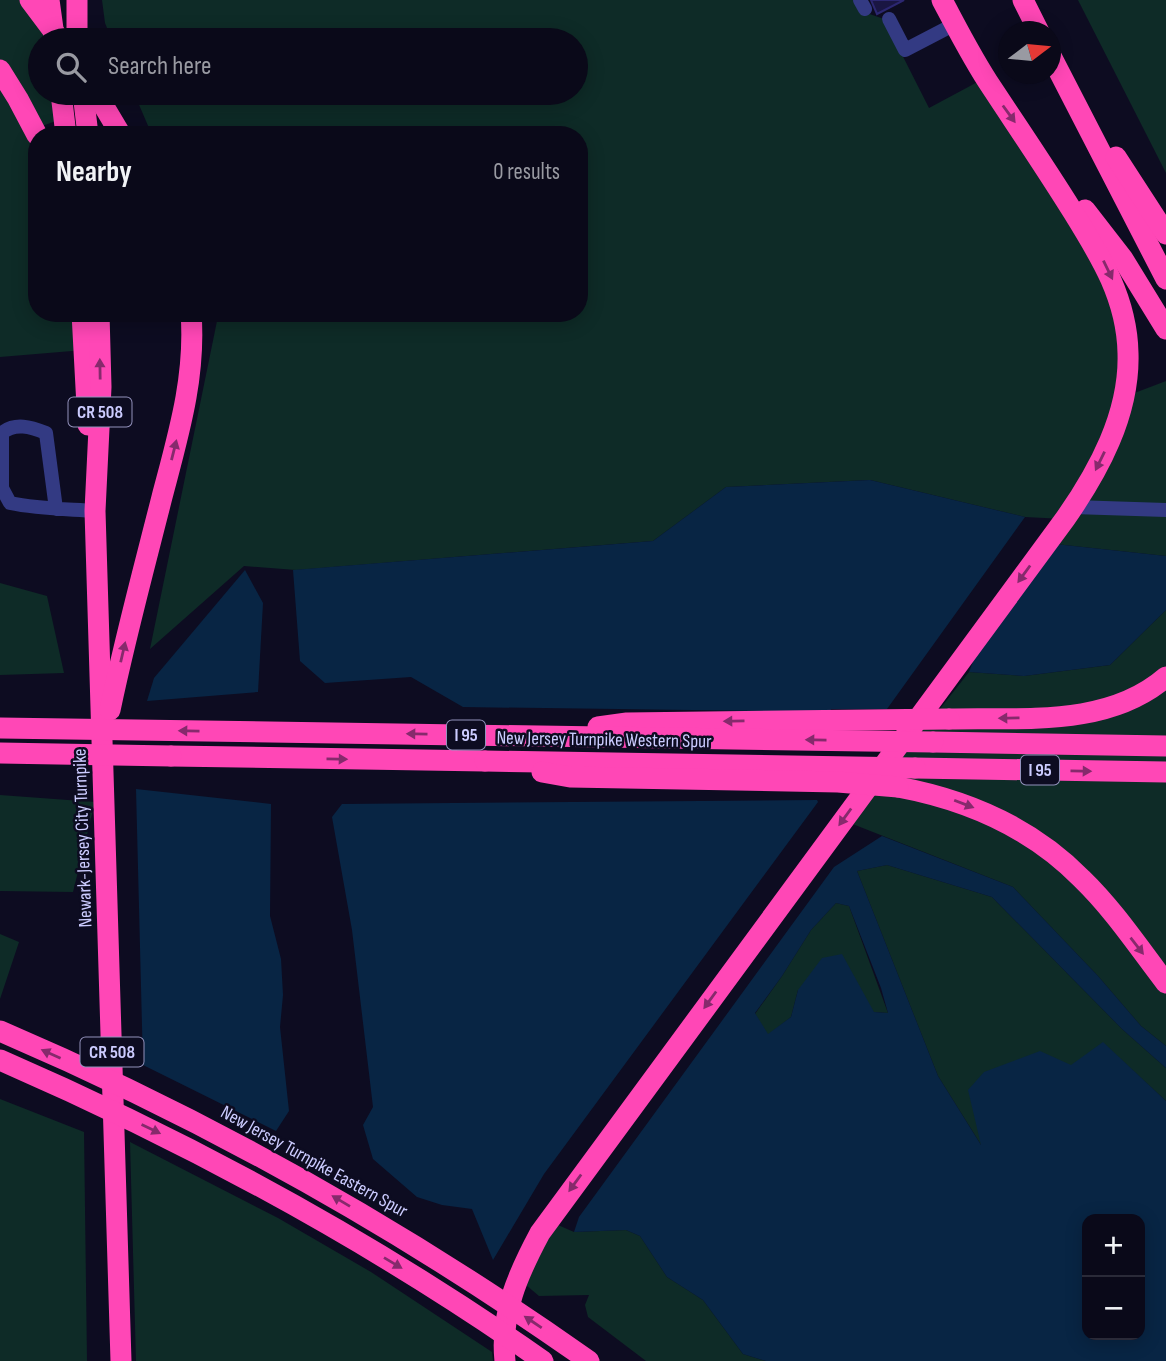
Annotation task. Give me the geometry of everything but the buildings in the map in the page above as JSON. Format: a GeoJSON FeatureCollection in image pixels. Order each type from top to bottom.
{"type":"FeatureCollection","features":[{"type":"Feature","properties":{"kind":"highway"},"geometry":{"type":"LineString","coordinates":[[30,0],[51,28]]}},
{"type":"Feature","properties":{"kind":"highway"},"geometry":{"type":"LineString","coordinates":[[49,0],[52,28]]}},
{"type":"Feature","properties":{"kind":"highway"},"geometry":{"type":"LineString","coordinates":[[77,0],[77,28]]}},
{"type":"Feature","properties":{"kind":"highway"},"geometry":{"type":"LineString","coordinates":[[505,1361],[504,1339],[508,1308],[524,1264],[540,1233],[1073,506],[1105,451],[1120,410],[1128,370],[1128,342],[1121,303],[1106,266],[1035,149],[973,59],[942,0]]}},
{"type":"Feature","properties":{"kind":"highway"},"geometry":{"type":"LineString","coordinates":[[1023,0],[1034,21]]}},
{"type":"Feature","properties":{"kind":"highway"},"geometry":{"type":"LineString","coordinates":[[0,70],[32,126]]}},
{"type":"Feature","properties":{"kind":"highway"},"geometry":{"type":"LineString","coordinates":[[1061,74],[1166,279]]}},
{"type":"Feature","properties":{"kind":"highway"},"geometry":{"type":"LineString","coordinates":[[1071,94],[1136,184],[1166,234]]}},
{"type":"Feature","properties":{"kind":"highway"},"geometry":{"type":"LineString","coordinates":[[62,105],[65,126]]}},
{"type":"Feature","properties":{"kind":"highway"},"geometry":{"type":"LineString","coordinates":[[84,105],[87,126]]}},
{"type":"Feature","properties":{"kind":"highway"},"geometry":{"type":"LineString","coordinates":[[103,105],[116,126]]}},
{"type":"Feature","properties":{"kind":"highway"},"geometry":{"type":"LineString","coordinates":[[1035,149],[1107,236],[1166,329]]}},
{"type":"Feature","properties":{"kind":"highway","name":"CR 508"},"geometry":{"type":"LineString","coordinates":[[80,322],[96,511]]}},
{"type":"Feature","properties":{"kind":"highway","name":"Newark-Jersey City Turnpike"},"geometry":{"type":"LineString","coordinates":[[99,322],[101,387],[96,511],[121,1361]]}},
{"type":"Feature","properties":{"kind":"highway"},"geometry":{"type":"LineString","coordinates":[[103,743],[129,625],[187,396],[192,360],[191,322]]}},
{"type":"Feature","properties":{"kind":"highway"},"geometry":{"type":"LineString","coordinates":[[531,736],[627,723],[949,719],[1090,713],[1122,704],[1143,694],[1166,677]]}},
{"type":"Feature","properties":{"kind":"highway","name":"New Jersey Turnpike Western Spur"},"geometry":{"type":"LineString","coordinates":[[0,728],[1166,746]]}},
{"type":"Feature","properties":{"kind":"highway","name":"New Jersey Turnpike Western Spur"},"geometry":{"type":"LineString","coordinates":[[0,753],[1166,772]]}},
{"type":"Feature","properties":{"kind":"highway"},"geometry":{"type":"LineString","coordinates":[[485,761],[570,777],[838,782],[898,787],[966,804],[1010,825],[1048,849],[1083,880],[1166,983]]}},
{"type":"Feature","properties":{"kind":"highway","name":"New Jersey Turnpike Eastern Spur"},"geometry":{"type":"LineString","coordinates":[[0,1031],[191,1120],[328,1194],[472,1282],[589,1361]]}},
{"type":"Feature","properties":{"kind":"highway"},"geometry":{"type":"LineString","coordinates":[[0,1060],[126,1117],[289,1202],[417,1277],[543,1361]]}},
{"type":"Feature","properties":{"kind":"lane"},"geometry":{"type":"LineString","coordinates":[[889,19],[905,50],[955,24]]}},
{"type":"Feature","properties":{"kind":"lane"},"geometry":{"type":"LineString","coordinates":[[56,509],[46,433],[30,427],[10,426],[2,433],[2,488],[10,503],[56,509],[96,511]]}},
{"type":"Feature","properties":{"kind":"lane"},"geometry":{"type":"LineString","coordinates":[[1073,506],[1166,510]]}},
{"type":"Feature","properties":{"kind":"green space"},"geometry":{"type":"Polygon","coordinates":[[[0,0],[49,0],[52,28],[28,28],[28,105],[62,105],[64,118],[42,126],[28,126],[28,322],[79,322],[84,350],[0,357],[0,0]]]}},
{"type":"Feature","properties":{"kind":"green space"},"geometry":{"type":"Polygon","coordinates":[[[102,0],[853,0],[858,10],[884,19],[929,108],[985,78],[1112,279],[1124,397],[1166,381],[1166,556],[1055,544],[1064,519],[1025,517],[870,480],[726,487],[653,541],[296,570],[244,566],[150,649],[217,322],[588,322],[588,126],[148,126],[139,105],[588,105],[588,28],[107,28],[102,0]]]}},
{"type":"Feature","properties":{"kind":"green space"},"geometry":{"type":"Polygon","coordinates":[[[1078,0],[1166,0],[1166,173],[1078,0]]]}},
{"type":"Feature","properties":{"kind":"green space"},"geometry":{"type":"Polygon","coordinates":[[[0,583],[47,596],[64,673],[0,675],[0,583]]]}},
{"type":"Feature","properties":{"kind":"green space"},"geometry":{"type":"Polygon","coordinates":[[[1166,610],[1166,1046],[1141,1026],[1098,976],[1013,887],[850,823],[969,672],[1024,676],[1110,665],[1166,610]]]}},
{"type":"Feature","properties":{"kind":"green space"},"geometry":{"type":"Polygon","coordinates":[[[0,795],[95,802],[73,892],[0,891],[0,795]]]}},
{"type":"Feature","properties":{"kind":"green space"},"geometry":{"type":"Polygon","coordinates":[[[887,865],[992,897],[1122,1029],[1166,1068],[1166,1101],[1103,1043],[983,1148],[938,1076],[857,871],[887,865]]]}},
{"type":"Feature","properties":{"kind":"green space"},"geometry":{"type":"Polygon","coordinates":[[[836,903],[849,906],[888,1013],[874,1012],[798,990],[791,1017],[768,1035],[755,1014],[811,930],[836,903]]]}},
{"type":"Feature","properties":{"kind":"green space"},"geometry":{"type":"Polygon","coordinates":[[[0,934],[19,942],[0,999],[0,934]]]}},
{"type":"Feature","properties":{"kind":"green space"},"geometry":{"type":"Polygon","coordinates":[[[0,1099],[84,1132],[87,1361],[0,1361],[0,1099]]]}},
{"type":"Feature","properties":{"kind":"green space"},"geometry":{"type":"Polygon","coordinates":[[[130,1142],[278,1218],[371,1272],[492,1352],[493,1361],[136,1361],[130,1142]]]}},
{"type":"Feature","properties":{"kind":"green space"},"geometry":{"type":"Polygon","coordinates":[[[558,1225],[574,1232],[626,1230],[640,1236],[667,1277],[703,1300],[743,1354],[766,1361],[646,1361],[588,1317],[585,1305],[589,1295],[539,1296],[526,1285],[542,1248],[558,1225]]]}},
{"type":"Feature","properties":{"kind":"water"},"geometry":{"type":"Polygon","coordinates":[[[870,480],[1025,517],[887,709],[831,709],[830,712],[463,707],[411,677],[325,683],[300,661],[293,570],[653,541],[726,487],[870,480]]]}},
{"type":"Feature","properties":{"kind":"water"},"geometry":{"type":"Polygon","coordinates":[[[1055,544],[1166,556],[1166,610],[1110,665],[1024,676],[969,672],[974,659],[1055,544]]]}},
{"type":"Feature","properties":{"kind":"water"},"geometry":{"type":"Polygon","coordinates":[[[245,570],[263,603],[258,692],[147,701],[154,678],[245,570]]]}},
{"type":"Feature","properties":{"kind":"water"},"geometry":{"type":"Polygon","coordinates":[[[136,789],[271,804],[270,916],[281,959],[283,995],[280,1027],[289,1111],[276,1131],[143,1065],[136,789]]]}},
{"type":"Feature","properties":{"kind":"water"},"geometry":{"type":"Polygon","coordinates":[[[817,800],[544,1174],[493,1260],[472,1209],[442,1205],[417,1197],[373,1159],[363,1125],[373,1107],[352,930],[332,817],[342,804],[817,800]]]}},
{"type":"Feature","properties":{"kind":"water"},"geometry":{"type":"Polygon","coordinates":[[[882,836],[1013,887],[1098,976],[1141,1026],[1166,1046],[1166,1068],[1122,1029],[992,897],[887,865],[857,871],[938,1076],[981,1145],[968,1090],[984,1072],[1040,1051],[1071,1065],[1103,1042],[1166,1101],[1166,1361],[766,1361],[743,1354],[703,1300],[667,1277],[640,1236],[626,1230],[574,1232],[579,1217],[834,867],[882,836]],[[836,903],[811,930],[755,1013],[768,1034],[791,1017],[798,990],[822,958],[842,954],[874,1012],[888,1013],[849,906],[836,903]]]}}]}
